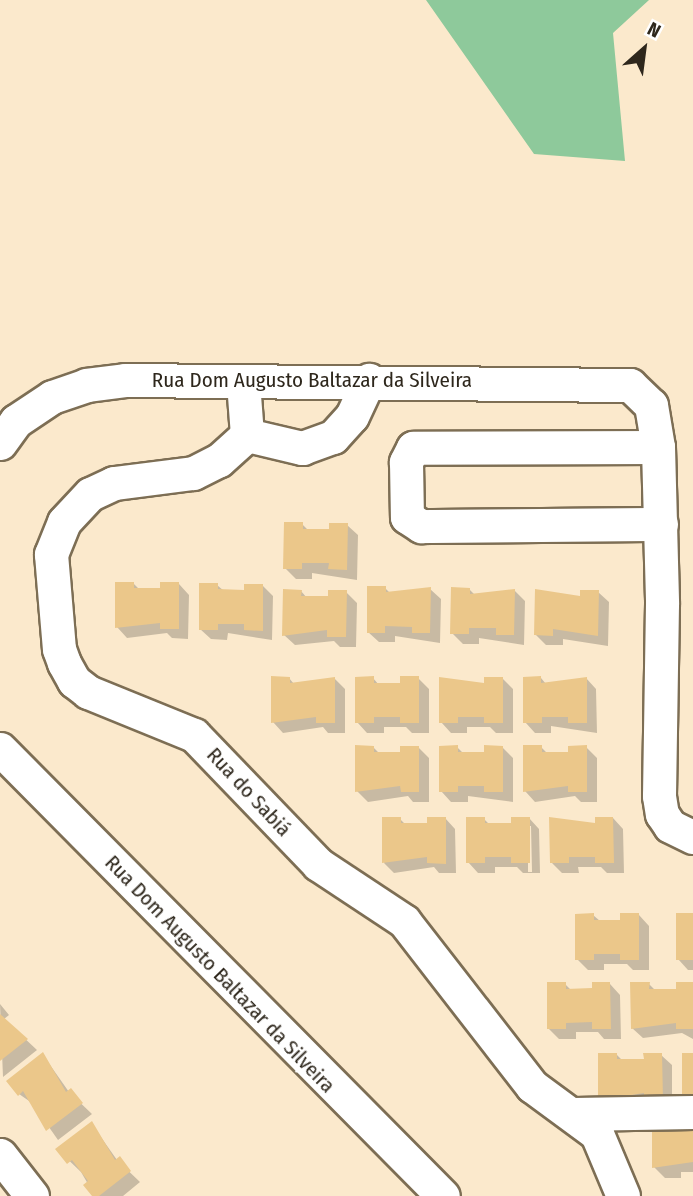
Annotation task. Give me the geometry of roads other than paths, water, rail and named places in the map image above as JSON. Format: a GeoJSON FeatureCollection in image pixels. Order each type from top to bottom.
{"type":"FeatureCollection","features":[{"type":"Feature","properties":{"kind":"street","name":"Rua Dom Augusto Baltazar da Silveira"},"geometry":{"type":"LineString","coordinates":[[0,443],[34,407],[86,385],[125,380],[369,380],[617,382],[642,394],[655,416],[658,447]]}},
{"type":"Feature","properties":{"kind":"street"},"geometry":{"type":"LineString","coordinates":[[243,382],[247,435],[295,448],[333,438],[352,416],[369,380]]}},
{"type":"Feature","properties":{"kind":"street","name":"Rua do Sabiá"},"geometry":{"type":"LineString","coordinates":[[247,435],[219,460],[193,473],[114,483],[76,505],[51,554],[64,663],[74,681],[88,692],[194,735],[222,759],[318,864],[404,921],[533,1086],[574,1114],[597,1134],[623,1196]]}},
{"type":"Feature","properties":{"kind":"street"},"geometry":{"type":"LineString","coordinates":[[661,524],[421,526],[410,523],[407,517],[406,462],[413,448],[658,447],[661,524],[659,796],[670,827],[693,837]]}},
{"type":"Feature","properties":{"kind":"street","name":"Rua Dom Augusto Baltazar da Silveira"},"geometry":{"type":"LineString","coordinates":[[0,749],[443,1196]]}},
{"type":"Feature","properties":{"kind":"street"},"geometry":{"type":"LineString","coordinates":[[574,1114],[693,1112]]}},
{"type":"Feature","properties":{"kind":"street"},"geometry":{"type":"LineString","coordinates":[[0,1155],[32,1196]]}}]}
